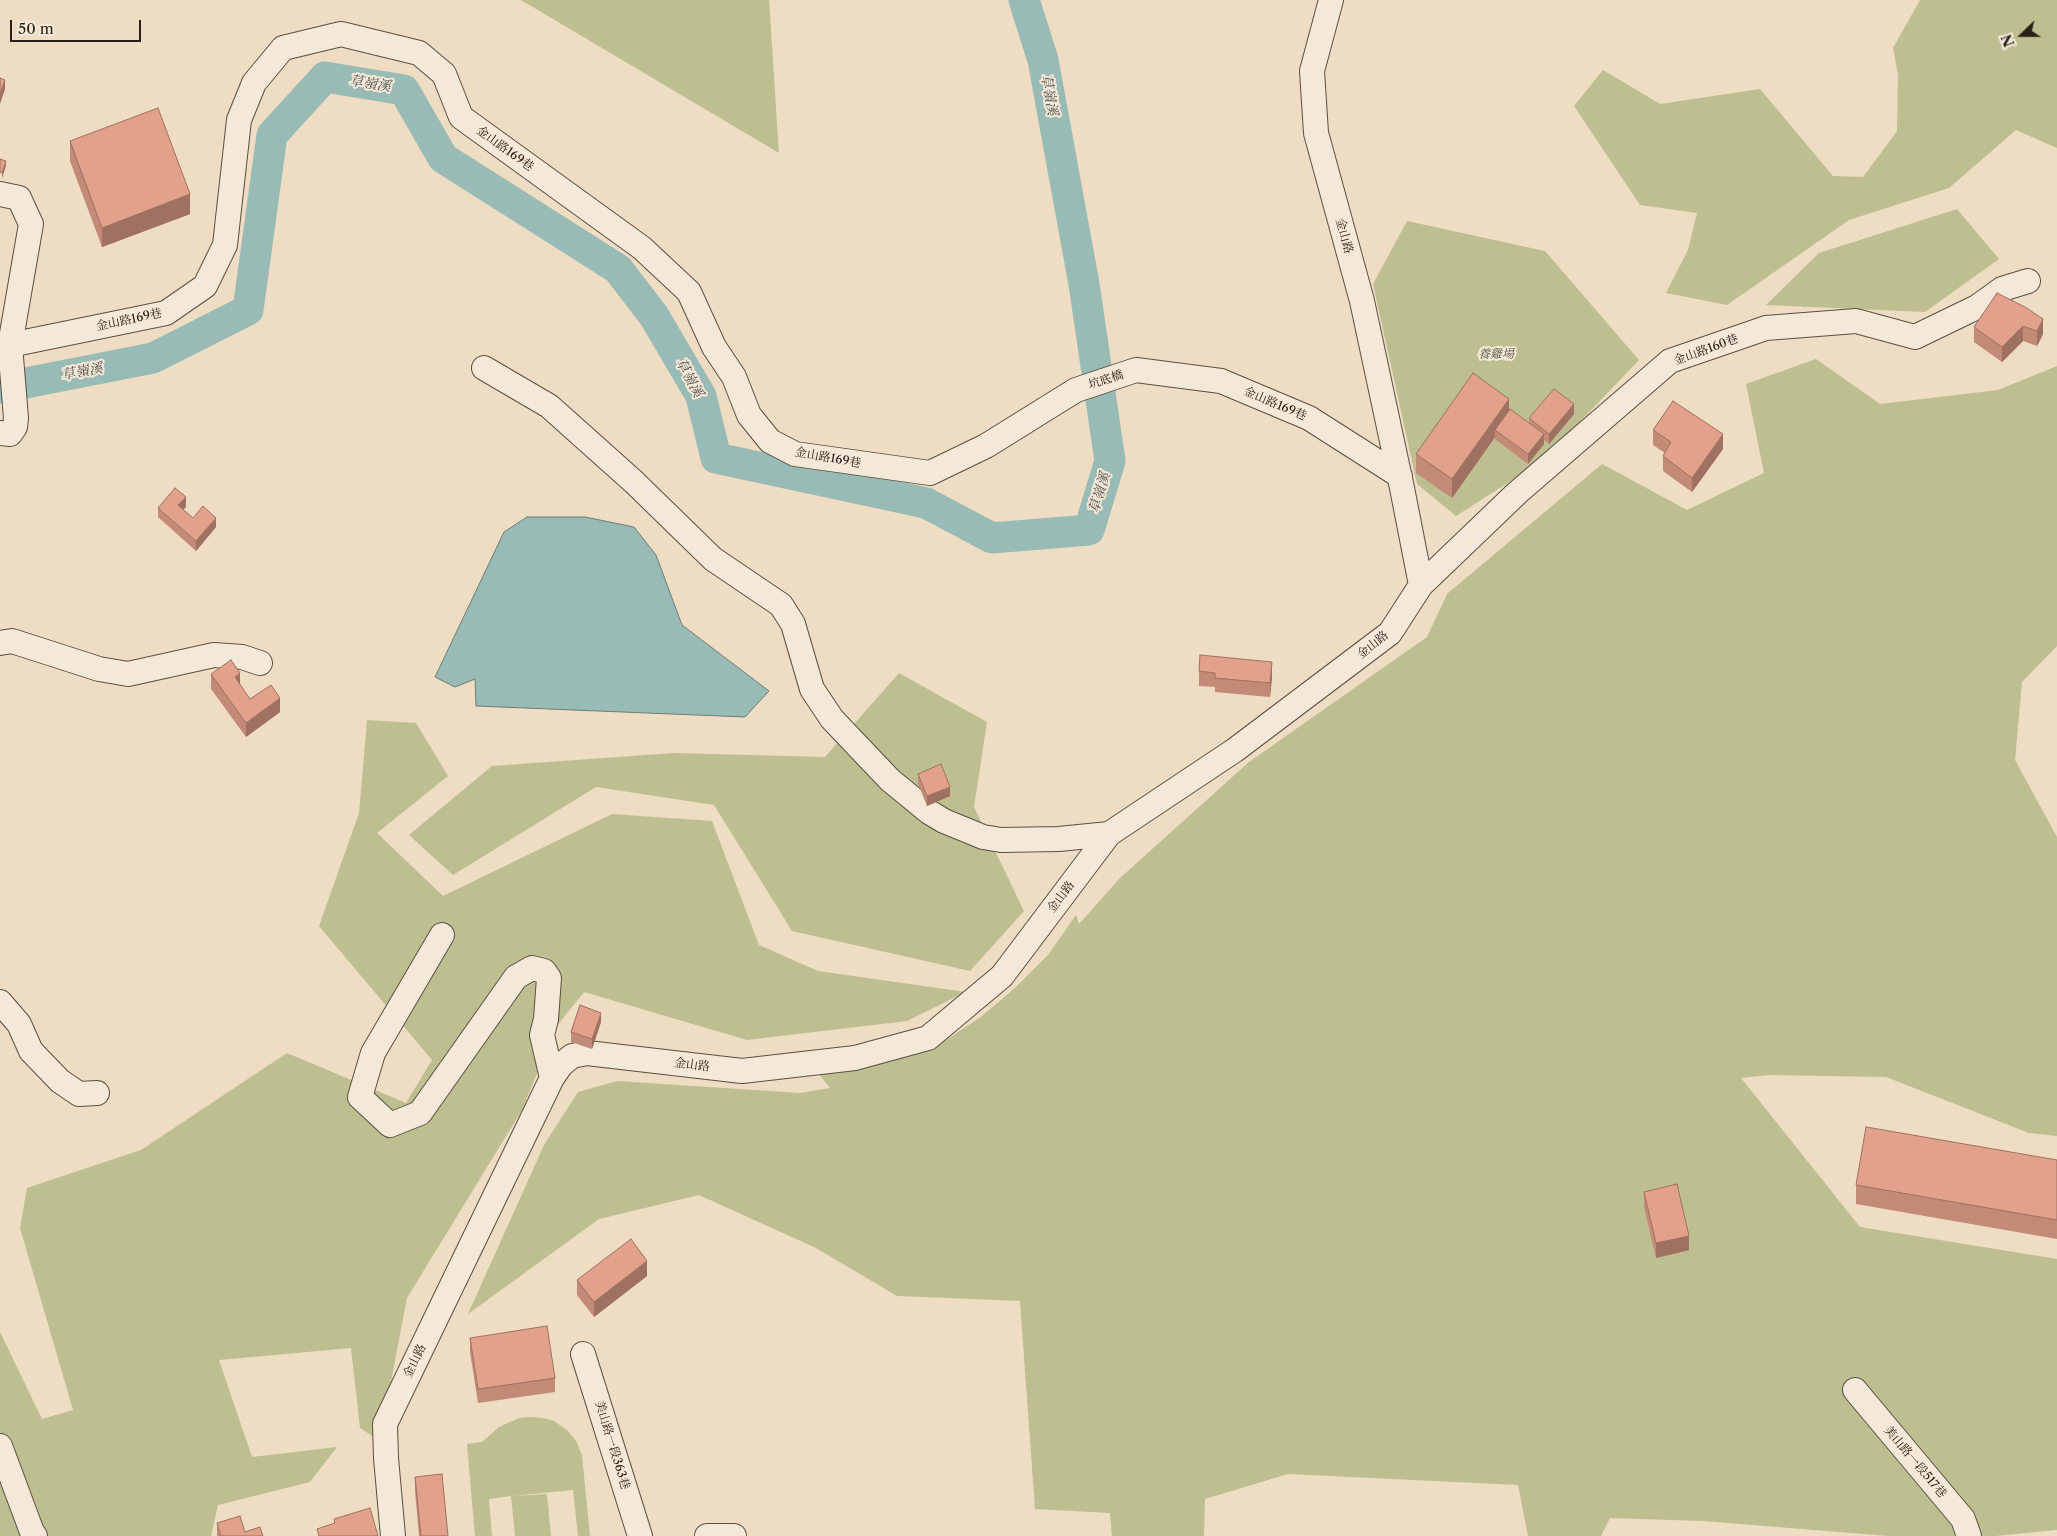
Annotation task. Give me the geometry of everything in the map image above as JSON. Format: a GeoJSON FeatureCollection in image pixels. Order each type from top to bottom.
{"type":"FeatureCollection","features":[{"type":"Feature","properties":{"kind":"street","name":"金山路"},"geometry":{"type":"LineString","coordinates":[[394,1536],[386,1458],[385,1424],[552,1078],[561,1066],[572,1056],[587,1053],[742,1071],[855,1058],[928,1038],[1002,976],[1109,834],[1235,750],[1390,633],[1421,585],[1400,476],[1362,301],[1316,133],[1312,71],[1331,0]]}},
{"type":"Feature","properties":{"kind":"street","name":"金山路169巷"},"geometry":{"type":"LineString","coordinates":[[10,345],[166,313],[206,286],[225,245],[239,120],[254,83],[283,48],[341,34],[419,53],[444,74],[461,117],[642,248],[689,292],[714,347],[734,378],[749,414],[770,441],[795,454],[930,473],[986,446],[1076,390]]}},
{"type":"Feature","properties":{"kind":"street"},"geometry":{"type":"LineString","coordinates":[[0,194],[19,198],[32,224],[10,345],[8,426]]}},
{"type":"Feature","properties":{"kind":"street","name":"金山路160巷"},"geometry":{"type":"LineString","coordinates":[[1421,585],[1517,493],[1670,361],[1766,328],[1856,321],[1915,337],[1977,307],[2002,289],[2028,281]]}},
{"type":"Feature","properties":{"kind":"street"},"geometry":{"type":"LineString","coordinates":[[484,368],[549,406],[634,482],[713,559],[781,605],[793,624],[812,690],[832,718],[890,780],[929,812],[944,822],[983,837],[1001,840],[1058,839],[1109,834]]}},
{"type":"Feature","properties":{"kind":"street","name":"金山路169巷"},"geometry":{"type":"LineString","coordinates":[[1136,370],[1222,381],[1309,418],[1400,476]]}},
{"type":"Feature","properties":{"kind":"street","name":"坑底橋"},"geometry":{"type":"LineString","coordinates":[[1076,390],[1136,370]]}},
{"type":"Feature","properties":{"kind":"street"},"geometry":{"type":"LineString","coordinates":[[0,643],[12,641],[99,669],[128,674],[164,664],[202,659],[214,655],[242,657],[260,663]]}},
{"type":"Feature","properties":{"kind":"street"},"geometry":{"type":"LineString","coordinates":[[442,935],[373,1053],[360,1096],[390,1125],[420,1113],[516,977],[532,968],[544,971],[549,978],[546,1020],[542,1035],[552,1078]]}},
{"type":"Feature","properties":{"kind":"street"},"geometry":{"type":"LineString","coordinates":[[0,1002],[19,1024],[32,1051],[60,1081],[79,1094],[97,1093]]}},
{"type":"Feature","properties":{"kind":"street","name":"美山路一段363巷"},"geometry":{"type":"LineString","coordinates":[[584,1354],[640,1536]]}},
{"type":"Feature","properties":{"kind":"street","name":"美山路一段517巷"},"geometry":{"type":"LineString","coordinates":[[1855,1390],[1963,1519],[1969,1536]]}},
{"type":"Feature","properties":{"kind":"street"},"geometry":{"type":"LineString","coordinates":[[0,1446],[35,1536]]}},
{"type":"Feature","properties":{"kind":"street"},"geometry":{"type":"LineString","coordinates":[[707,1536],[734,1536]]}},
{"type":"Feature","properties":{"kind":"green space"},"geometry":{"type":"Polygon","coordinates":[[[521,0],[769,0],[779,153],[521,0]]]}},
{"type":"Feature","properties":{"kind":"green space"},"geometry":{"type":"Polygon","coordinates":[[[1920,0],[2057,0],[2057,148],[2016,130],[1949,188],[1849,220],[1727,305],[1666,293],[1688,250],[1697,213],[1640,205],[1574,106],[1603,70],[1660,104],[1760,89],[1833,176],[1863,177],[1897,131],[1898,75],[1893,48],[1920,0]]]}},
{"type":"Feature","properties":{"kind":"green space"},"geometry":{"type":"Polygon","coordinates":[[[1957,209],[1999,259],[1925,312],[1766,305],[1819,253],[1957,209]]]}},
{"type":"Feature","properties":{"kind":"green space","name":"養雞場"},"geometry":{"type":"Polygon","coordinates":[[[1407,221],[1545,251],[1639,360],[1577,425],[1517,477],[1456,516],[1417,484],[1373,284],[1407,221]]]}},
{"type":"Feature","properties":{"kind":"green space"},"geometry":{"type":"Polygon","coordinates":[[[1816,359],[1880,404],[1998,390],[2057,366],[2057,646],[2022,682],[2015,760],[2057,837],[2057,1136],[2029,1133],[1886,1077],[1769,1075],[1741,1078],[1860,1227],[2057,1259],[2057,1530],[1995,1536],[1888,1536],[1703,1521],[1610,1518],[1601,1536],[1528,1536],[1518,1485],[1288,1474],[1205,1499],[1204,1536],[1112,1536],[1110,1513],[1035,1509],[1020,1301],[897,1296],[816,1248],[699,1195],[599,1219],[468,1314],[544,1145],[578,1092],[617,1081],[800,1093],[830,1088],[819,1074],[885,1062],[937,1046],[982,1016],[1015,988],[1048,955],[1076,915],[1079,924],[1120,878],[1249,762],[1427,637],[1447,594],[1602,464],[1687,510],[1764,473],[1746,384],[1816,359]]]}},
{"type":"Feature","properties":{"kind":"green space"},"geometry":{"type":"Polygon","coordinates":[[[899,673],[987,722],[974,807],[1024,911],[970,971],[792,931],[714,805],[596,787],[453,875],[409,835],[492,766],[674,753],[825,757],[899,673]]]}},
{"type":"Feature","properties":{"kind":"green space"},"geometry":{"type":"Polygon","coordinates":[[[367,720],[416,723],[448,776],[377,833],[443,896],[612,814],[712,821],[759,945],[818,971],[966,992],[907,1021],[747,1040],[584,992],[556,1027],[522,1110],[407,1298],[388,1397],[377,1439],[360,1428],[351,1348],[219,1360],[252,1457],[337,1447],[310,1482],[218,1505],[211,1536],[0,1536],[0,1332],[42,1419],[73,1410],[20,1228],[27,1188],[141,1150],[287,1053],[406,1103],[432,1060],[319,926],[359,813],[367,720]]]}},
{"type":"Feature","properties":{"kind":"green space"},"geometry":{"type":"Polygon","coordinates":[[[530,1417],[554,1421],[567,1430],[576,1441],[582,1455],[590,1536],[578,1536],[573,1490],[512,1496],[547,1494],[551,1536],[515,1536],[511,1496],[489,1499],[492,1536],[475,1536],[467,1444],[482,1442],[499,1427],[519,1418],[530,1417]]]}},
{"type":"Feature","properties":{"kind":"water"},"geometry":{"type":"Polygon","coordinates":[[[527,517],[585,517],[634,527],[656,555],[682,625],[769,691],[745,717],[476,706],[475,679],[455,687],[435,677],[504,532],[527,517]]]}},
{"type":"Feature","properties":{"kind":"building"},"geometry":{"type":"Polygon","coordinates":[[[0,78],[5,80],[0,94],[0,78]]]}},
{"type":"Feature","properties":{"kind":"building"},"geometry":{"type":"Polygon","coordinates":[[[158,108],[190,194],[102,228],[70,141],[158,108]]]}},
{"type":"Feature","properties":{"kind":"building"},"geometry":{"type":"Polygon","coordinates":[[[0,159],[6,161],[2,173],[0,172],[0,159]]]}},
{"type":"Feature","properties":{"kind":"building"},"geometry":{"type":"Polygon","coordinates":[[[1997,293],[2025,307],[2043,319],[2037,331],[2023,326],[2002,347],[1974,327],[1997,293]]]}},
{"type":"Feature","properties":{"kind":"building"},"geometry":{"type":"Polygon","coordinates":[[[1473,373],[1509,399],[1452,479],[1416,454],[1473,373]]]}},
{"type":"Feature","properties":{"kind":"building"},"geometry":{"type":"Polygon","coordinates":[[[1554,389],[1574,404],[1549,434],[1529,418],[1554,389]]]}},
{"type":"Feature","properties":{"kind":"building"},"geometry":{"type":"Polygon","coordinates":[[[1673,401],[1723,434],[1692,478],[1663,456],[1671,442],[1653,430],[1673,401]]]}},
{"type":"Feature","properties":{"kind":"building"},"geometry":{"type":"Polygon","coordinates":[[[1510,409],[1544,434],[1528,454],[1495,430],[1510,409]]]}},
{"type":"Feature","properties":{"kind":"building"},"geometry":{"type":"Polygon","coordinates":[[[175,488],[186,497],[178,505],[193,518],[203,506],[216,518],[196,541],[158,508],[175,488]]]}},
{"type":"Feature","properties":{"kind":"building"},"geometry":{"type":"Polygon","coordinates":[[[1200,655],[1272,662],[1270,683],[1215,678],[1215,673],[1199,671],[1200,655]]]}},
{"type":"Feature","properties":{"kind":"building"},"geometry":{"type":"Polygon","coordinates":[[[231,660],[240,673],[235,677],[250,699],[271,685],[280,698],[246,723],[211,674],[231,660]]]}},
{"type":"Feature","properties":{"kind":"building"},"geometry":{"type":"Polygon","coordinates":[[[941,764],[950,787],[927,796],[918,774],[941,764]]]}},
{"type":"Feature","properties":{"kind":"building"},"geometry":{"type":"Polygon","coordinates":[[[580,1005],[601,1013],[592,1039],[571,1032],[580,1005]]]}},
{"type":"Feature","properties":{"kind":"building"},"geometry":{"type":"Polygon","coordinates":[[[1866,1127],[2057,1160],[2057,1220],[1856,1185],[1866,1127]]]}},
{"type":"Feature","properties":{"kind":"building"},"geometry":{"type":"Polygon","coordinates":[[[1677,1184],[1689,1236],[1656,1243],[1644,1192],[1677,1184]]]}},
{"type":"Feature","properties":{"kind":"building"},"geometry":{"type":"Polygon","coordinates":[[[631,1239],[647,1261],[594,1302],[577,1280],[631,1239]]]}},
{"type":"Feature","properties":{"kind":"building"},"geometry":{"type":"Polygon","coordinates":[[[547,1326],[555,1378],[478,1389],[470,1338],[547,1326]]]}},
{"type":"Feature","properties":{"kind":"building"},"geometry":{"type":"Polygon","coordinates":[[[442,1474],[448,1536],[421,1536],[415,1477],[442,1474]]]}},
{"type":"Feature","properties":{"kind":"building"},"geometry":{"type":"Polygon","coordinates":[[[370,1508],[378,1536],[319,1536],[317,1529],[335,1523],[334,1519],[370,1508]]]}},
{"type":"Feature","properties":{"kind":"building"},"geometry":{"type":"Polygon","coordinates":[[[240,1516],[245,1532],[260,1527],[263,1536],[221,1536],[217,1523],[240,1516]]]}},
{"type":"Feature","properties":{"kind":"waterway","name":"草嶺溪"},"geometry":{"type":"LineString","coordinates":[[0,388],[153,358],[248,310],[272,135],[325,77],[404,90],[443,158],[618,269],[654,316],[701,396],[716,458],[926,503],[992,538],[1089,530],[1110,461],[1084,284],[1043,60],[1024,0]]}}]}
